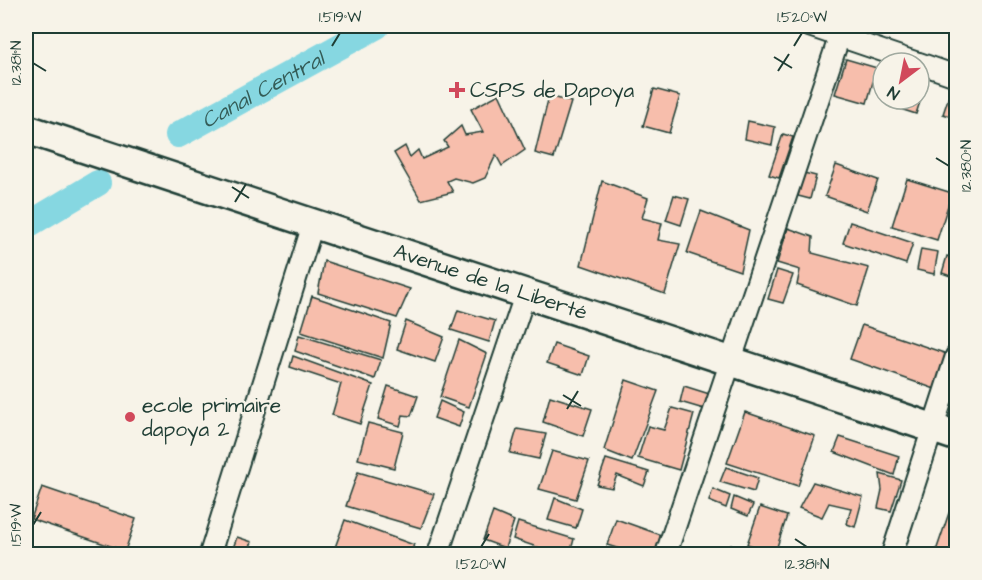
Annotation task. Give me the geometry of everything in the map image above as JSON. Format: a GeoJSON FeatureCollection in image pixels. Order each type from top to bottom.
{"type":"FeatureCollection","features":[{"type":"Feature","properties":{"kind":"main road","name":"Avenue de la Liberté"},"geometry":{"type":"LineString","coordinates":[[26,129],[945,432]]}},
{"type":"Feature","properties":{"kind":"street"},"geometry":{"type":"LineString","coordinates":[[809,26],[841,32],[888,51]]}},
{"type":"Feature","properties":{"kind":"street"},"geometry":{"type":"LineString","coordinates":[[666,555],[841,32]]}},
{"type":"Feature","properties":{"kind":"street"},"geometry":{"type":"LineString","coordinates":[[931,67],[957,76]]}},
{"type":"Feature","properties":{"kind":"street"},"geometry":{"type":"LineString","coordinates":[[210,555],[313,224]]}},
{"type":"Feature","properties":{"kind":"street"},"geometry":{"type":"LineString","coordinates":[[438,555],[526,292]]}},
{"type":"Feature","properties":{"kind":"street"},"geometry":{"type":"LineString","coordinates":[[892,555],[945,432],[957,356]]}},
{"type":"Feature","properties":{"kind":"building"},"geometry":{"type":"Polygon","coordinates":[[[846,59],[871,66],[871,89],[867,103],[835,94],[846,59]]]}},
{"type":"Feature","properties":{"kind":"building"},"geometry":{"type":"Polygon","coordinates":[[[654,89],[680,96],[669,133],[643,126],[654,89]]]}},
{"type":"Feature","properties":{"kind":"building"},"geometry":{"type":"Polygon","coordinates":[[[950,93],[956,95],[956,118],[943,114],[950,93]]]}},
{"type":"Feature","properties":{"kind":"building"},"geometry":{"type":"Polygon","coordinates":[[[499,94],[525,150],[502,166],[496,155],[485,178],[473,183],[454,178],[447,181],[453,192],[421,200],[394,153],[405,146],[410,157],[418,150],[422,159],[448,147],[444,141],[461,126],[465,135],[483,132],[471,109],[499,94]]]}},
{"type":"Feature","properties":{"kind":"building"},"geometry":{"type":"Polygon","coordinates":[[[549,96],[571,102],[554,158],[535,153],[549,96]]]}},
{"type":"Feature","properties":{"kind":"building"},"geometry":{"type":"Polygon","coordinates":[[[748,121],[775,127],[772,145],[745,139],[748,121]]]}},
{"type":"Feature","properties":{"kind":"building"},"geometry":{"type":"Polygon","coordinates":[[[783,134],[793,137],[779,178],[769,175],[783,134]]]}},
{"type":"Feature","properties":{"kind":"building"},"geometry":{"type":"Polygon","coordinates":[[[836,165],[878,180],[867,211],[825,196],[836,165]]]}},
{"type":"Feature","properties":{"kind":"building"},"geometry":{"type":"Polygon","coordinates":[[[804,173],[816,176],[810,199],[798,196],[804,173]]]}},
{"type":"Feature","properties":{"kind":"building"},"geometry":{"type":"Polygon","coordinates":[[[907,179],[952,193],[937,240],[892,226],[907,179]]]}},
{"type":"Feature","properties":{"kind":"building"},"geometry":{"type":"Polygon","coordinates":[[[602,181],[648,198],[642,218],[662,223],[658,240],[680,244],[665,294],[581,265],[602,181]]]}},
{"type":"Feature","properties":{"kind":"building"},"geometry":{"type":"Polygon","coordinates":[[[674,195],[689,199],[681,225],[666,220],[674,195]]]}},
{"type":"Feature","properties":{"kind":"building"},"geometry":{"type":"Polygon","coordinates":[[[701,211],[749,230],[740,271],[687,253],[701,211]]]}},
{"type":"Feature","properties":{"kind":"building"},"geometry":{"type":"Polygon","coordinates":[[[850,222],[913,243],[906,264],[843,243],[850,222]]]}},
{"type":"Feature","properties":{"kind":"building"},"geometry":{"type":"Polygon","coordinates":[[[788,228],[813,237],[812,253],[869,268],[857,306],[797,285],[800,270],[777,263],[788,228]]]}},
{"type":"Feature","properties":{"kind":"building"},"geometry":{"type":"Polygon","coordinates":[[[921,249],[938,252],[934,274],[917,270],[921,249]]]}},
{"type":"Feature","properties":{"kind":"building"},"geometry":{"type":"Polygon","coordinates":[[[947,256],[956,259],[956,278],[942,273],[947,256]]]}},
{"type":"Feature","properties":{"kind":"building"},"geometry":{"type":"Polygon","coordinates":[[[324,261],[410,289],[397,318],[318,293],[324,261]]]}},
{"type":"Feature","properties":{"kind":"building"},"geometry":{"type":"Polygon","coordinates":[[[777,270],[793,275],[783,303],[768,299],[777,270]]]}},
{"type":"Feature","properties":{"kind":"building"},"geometry":{"type":"Polygon","coordinates":[[[312,296],[391,323],[383,358],[301,332],[312,296]]]}},
{"type":"Feature","properties":{"kind":"building"},"geometry":{"type":"Polygon","coordinates":[[[458,310],[495,321],[489,342],[451,330],[458,310]]]}},
{"type":"Feature","properties":{"kind":"building"},"geometry":{"type":"Polygon","coordinates":[[[406,321],[444,337],[435,362],[397,349],[406,321]]]}},
{"type":"Feature","properties":{"kind":"building"},"geometry":{"type":"Polygon","coordinates":[[[862,325],[947,354],[935,389],[850,359],[862,325]]]}},
{"type":"Feature","properties":{"kind":"building"},"geometry":{"type":"Polygon","coordinates":[[[299,335],[381,360],[375,379],[295,351],[299,335]]]}},
{"type":"Feature","properties":{"kind":"building"},"geometry":{"type":"Polygon","coordinates":[[[459,340],[487,354],[469,407],[440,397],[459,340]]]}},
{"type":"Feature","properties":{"kind":"building"},"geometry":{"type":"Polygon","coordinates":[[[554,344],[589,356],[583,375],[547,363],[554,344]]]}},
{"type":"Feature","properties":{"kind":"building"},"geometry":{"type":"Polygon","coordinates":[[[293,356],[373,385],[360,424],[332,415],[341,384],[290,367],[293,356]]]}},
{"type":"Feature","properties":{"kind":"building"},"geometry":{"type":"Polygon","coordinates":[[[626,380],[658,391],[632,461],[604,450],[626,380]]]}},
{"type":"Feature","properties":{"kind":"building"},"geometry":{"type":"Polygon","coordinates":[[[388,386],[418,396],[411,416],[403,415],[400,426],[378,419],[388,386]]]}},
{"type":"Feature","properties":{"kind":"building"},"geometry":{"type":"Polygon","coordinates":[[[684,386],[719,397],[714,412],[680,402],[684,386]]]}},
{"type":"Feature","properties":{"kind":"building"},"geometry":{"type":"Polygon","coordinates":[[[550,396],[592,409],[583,436],[543,422],[550,396]]]}},
{"type":"Feature","properties":{"kind":"building"},"geometry":{"type":"Polygon","coordinates":[[[440,401],[464,412],[459,427],[434,418],[440,401]]]}},
{"type":"Feature","properties":{"kind":"building"},"geometry":{"type":"Polygon","coordinates":[[[672,408],[694,414],[679,470],[638,458],[648,426],[664,430],[672,408]]]}},
{"type":"Feature","properties":{"kind":"building"},"geometry":{"type":"Polygon","coordinates":[[[745,412],[815,436],[798,486],[727,463],[745,412]]]}},
{"type":"Feature","properties":{"kind":"building"},"geometry":{"type":"Polygon","coordinates":[[[368,423],[403,432],[394,468],[358,459],[368,423]]]}},
{"type":"Feature","properties":{"kind":"building"},"geometry":{"type":"Polygon","coordinates":[[[517,429],[546,434],[539,459],[510,453],[517,429]]]}},
{"type":"Feature","properties":{"kind":"building"},"geometry":{"type":"Polygon","coordinates":[[[840,437],[899,456],[894,475],[834,452],[840,437]]]}},
{"type":"Feature","properties":{"kind":"building"},"geometry":{"type":"Polygon","coordinates":[[[552,451],[589,461],[576,499],[539,489],[552,451]]]}},
{"type":"Feature","properties":{"kind":"building"},"geometry":{"type":"Polygon","coordinates":[[[606,459],[649,472],[644,486],[617,475],[612,488],[597,485],[606,459]]]}},
{"type":"Feature","properties":{"kind":"building"},"geometry":{"type":"Polygon","coordinates":[[[726,467],[758,478],[754,492],[720,482],[726,467]]]}},
{"type":"Feature","properties":{"kind":"building"},"geometry":{"type":"Polygon","coordinates":[[[358,472],[434,494],[421,528],[346,506],[358,472]]]}},
{"type":"Feature","properties":{"kind":"building"},"geometry":{"type":"Polygon","coordinates":[[[880,474],[901,480],[891,511],[878,508],[882,490],[880,474]]]}},
{"type":"Feature","properties":{"kind":"building"},"geometry":{"type":"Polygon","coordinates":[[[813,482],[863,497],[855,527],[847,524],[851,508],[829,503],[822,517],[799,508],[813,482]]]}},
{"type":"Feature","properties":{"kind":"building"},"geometry":{"type":"Polygon","coordinates":[[[42,487],[136,519],[125,551],[31,519],[42,487]]]}},
{"type":"Feature","properties":{"kind":"building"},"geometry":{"type":"Polygon","coordinates":[[[713,489],[730,496],[726,508],[709,501],[713,489]]]}},
{"type":"Feature","properties":{"kind":"building"},"geometry":{"type":"Polygon","coordinates":[[[734,497],[753,505],[748,516],[731,509],[734,497]]]}},
{"type":"Feature","properties":{"kind":"building"},"geometry":{"type":"Polygon","coordinates":[[[555,498],[582,509],[576,528],[548,520],[555,498]]]}},
{"type":"Feature","properties":{"kind":"building"},"geometry":{"type":"Polygon","coordinates":[[[760,507],[787,516],[775,553],[747,544],[760,507]]]}},
{"type":"Feature","properties":{"kind":"building"},"geometry":{"type":"Polygon","coordinates":[[[493,512],[514,521],[505,548],[483,540],[493,512]]]}},
{"type":"Feature","properties":{"kind":"building"},"geometry":{"type":"Polygon","coordinates":[[[949,513],[956,515],[956,554],[935,554],[949,513]]]}},
{"type":"Feature","properties":{"kind":"building"},"geometry":{"type":"Polygon","coordinates":[[[616,519],[661,535],[654,554],[636,554],[607,545],[616,519]]]}},
{"type":"Feature","properties":{"kind":"building"},"geometry":{"type":"Polygon","coordinates":[[[345,520],[414,545],[410,554],[333,553],[345,520]]]}},
{"type":"Feature","properties":{"kind":"building"},"geometry":{"type":"Polygon","coordinates":[[[518,522],[574,539],[570,554],[558,554],[513,539],[518,522]]]}},
{"type":"Feature","properties":{"kind":"building"},"geometry":{"type":"Polygon","coordinates":[[[237,537],[252,542],[247,554],[231,554],[237,537]]]}},
{"type":"Feature","properties":{"kind":"building"},"geometry":{"type":"Polygon","coordinates":[[[731,545],[759,554],[726,554],[731,545]]]}},
{"type":"Feature","properties":{"kind":"waterway","name":"Canal Central"},"geometry":{"type":"LineString","coordinates":[[178,135],[377,26]]}},
{"type":"Feature","properties":{"kind":"waterway","name":"Canal Central"},"geometry":{"type":"LineString","coordinates":[[26,226],[98,183]]}},
{"type":"Feature","properties":{"kind":"place","name":"CSPS de Dapoya"},"geometry":{"type":"Point","coordinates":[457,90]}},
{"type":"Feature","properties":{"kind":"place","name":"ecole primaire dapoya 2"},"geometry":{"type":"Point","coordinates":[130,417]}}]}
